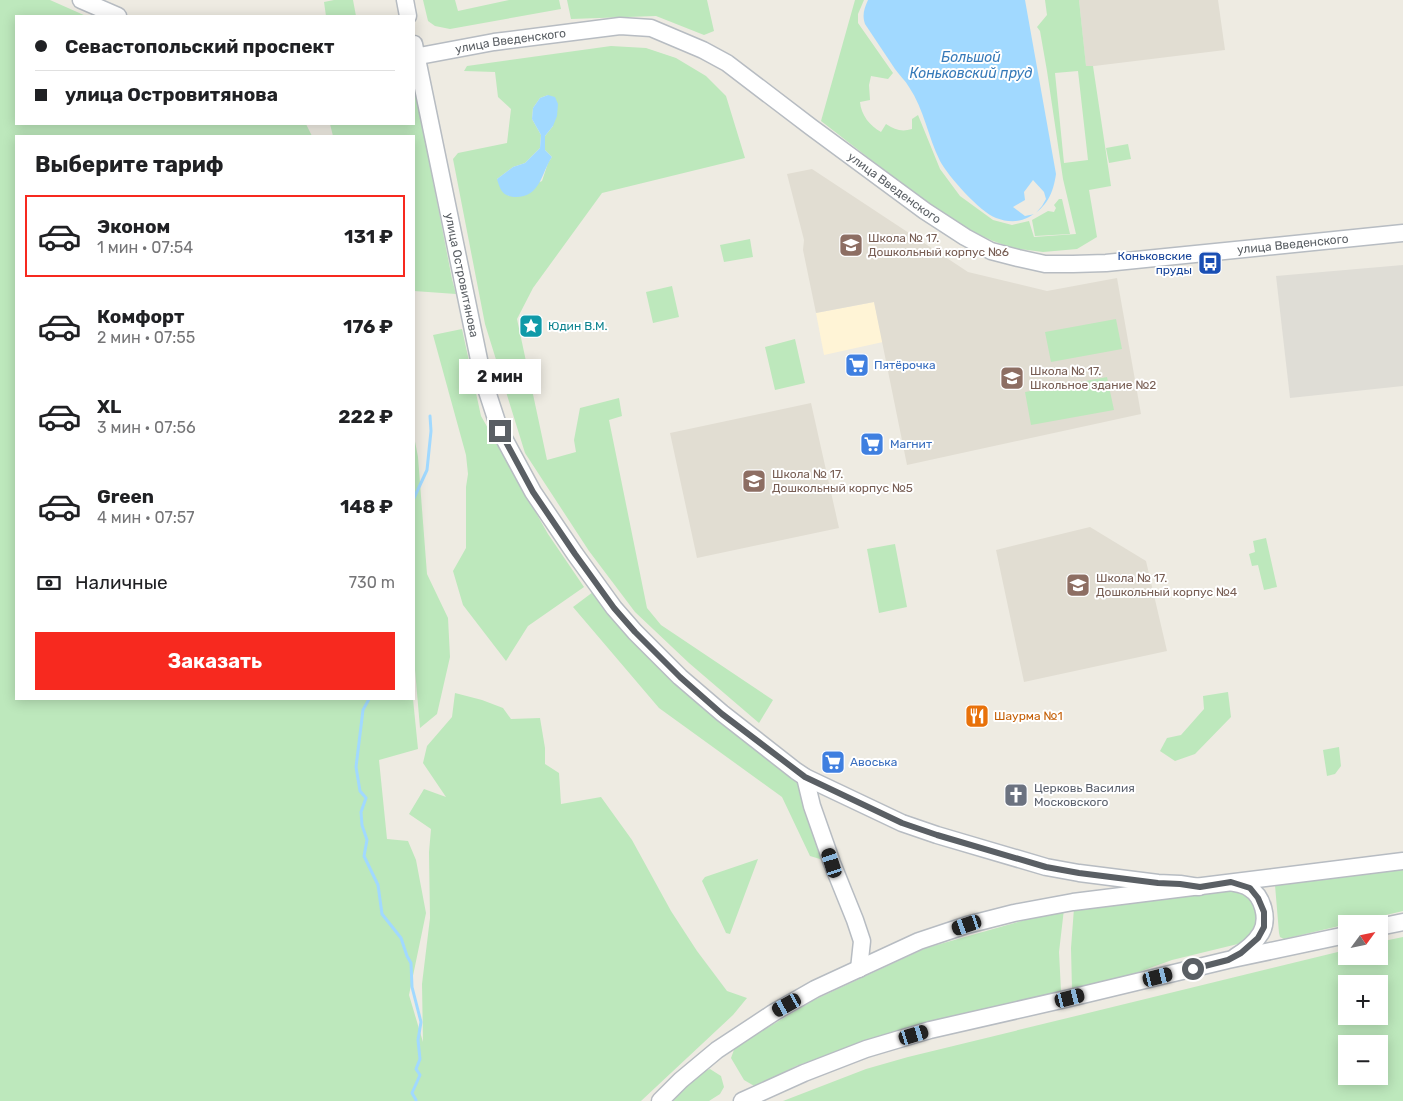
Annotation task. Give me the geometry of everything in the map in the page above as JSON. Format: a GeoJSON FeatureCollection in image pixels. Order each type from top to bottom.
{"type":"FeatureCollection","features":[{"type":"Feature","properties":{"kind":"main road"},"geometry":{"type":"LineString","coordinates":[[81,0],[116,15]]}},
{"type":"Feature","properties":{"kind":"main road"},"geometry":{"type":"LineString","coordinates":[[405,0],[408,15]]}},
{"type":"Feature","properties":{"kind":"main road","name":"улица Введенского"},"geometry":{"type":"LineString","coordinates":[[415,52],[620,26],[651,28],[703,50],[727,63],[888,184],[965,237],[991,251],[1046,264],[1130,261],[1403,233]]}},
{"type":"Feature","properties":{"kind":"main road","name":"улица Островитянова"},"geometry":{"type":"LineString","coordinates":[[415,52],[483,379],[500,431],[533,492],[614,608],[635,632],[680,677],[722,714],[805,777],[902,823],[1046,867],[1079,873],[1200,887]]}},
{"type":"Feature","properties":{"kind":"main road"},"geometry":{"type":"LineString","coordinates":[[805,777],[812,806],[862,941],[859,968]]}},
{"type":"Feature","properties":{"kind":"main road"},"geometry":{"type":"LineString","coordinates":[[660,1101],[681,1080],[717,1050],[754,1024],[815,989],[919,941],[967,925],[1014,913],[1073,902],[1403,861]]}},
{"type":"Feature","properties":{"kind":"main road"},"geometry":{"type":"LineString","coordinates":[[1228,960],[1253,944],[1261,933],[1265,920],[1262,904],[1254,892],[1250,888],[1231,882]]}},
{"type":"Feature","properties":{"kind":"main road"},"geometry":{"type":"LineString","coordinates":[[1388,925],[1403,922]]}},
{"type":"Feature","properties":{"kind":"main road"},"geometry":{"type":"LineString","coordinates":[[742,1101],[804,1073],[866,1049],[930,1030],[1228,960],[1338,937]]}},
{"type":"Feature","properties":{"kind":"shaded area"},"geometry":{"type":"Polygon","coordinates":[[[1079,0],[1218,0],[1225,50],[1086,67],[1079,0]]]}},
{"type":"Feature","properties":{"kind":"shaded area","name":"Школа № 17. Школьное здание №2"},"geometry":{"type":"Polygon","coordinates":[[[812,169],[968,272],[1047,291],[1117,278],[1141,414],[907,465],[874,302],[816,313],[803,250],[804,240],[787,174],[812,169]]]}},
{"type":"Feature","properties":{"kind":"shaded area"},"geometry":{"type":"Polygon","coordinates":[[[1403,265],[1403,386],[1290,398],[1276,276],[1403,265]]]}},
{"type":"Feature","properties":{"kind":"shaded area"},"geometry":{"type":"Polygon","coordinates":[[[874,302],[883,342],[824,355],[816,313],[874,302]]]}},
{"type":"Feature","properties":{"kind":"shaded area","name":"Школа № 17. Дошкольный корпус №5"},"geometry":{"type":"Polygon","coordinates":[[[811,403],[839,528],[697,558],[670,433],[811,403]]]}},
{"type":"Feature","properties":{"kind":"shaded area","name":"Школа № 17. Дошкольный корпус №4"},"geometry":{"type":"Polygon","coordinates":[[[1090,527],[1146,561],[1167,651],[1024,682],[996,550],[1090,527]]]}},
{"type":"Feature","properties":{"kind":"green space"},"geometry":{"type":"Polygon","coordinates":[[[0,0],[50,0],[84,15],[15,15],[15,125],[306,125],[312,135],[15,135],[15,700],[413,700],[418,749],[379,760],[387,839],[408,841],[416,860],[426,913],[409,995],[423,1042],[422,984],[430,918],[429,852],[431,829],[409,814],[424,789],[446,797],[423,763],[427,746],[452,717],[455,693],[503,708],[511,719],[540,718],[545,748],[545,764],[559,773],[561,804],[601,797],[632,840],[671,911],[697,951],[727,991],[747,998],[733,1015],[641,1101],[0,1101],[0,0]]]}},
{"type":"Feature","properties":{"kind":"green space"},"geometry":{"type":"Polygon","coordinates":[[[353,0],[356,15],[326,15],[324,2],[353,0]]]}},
{"type":"Feature","properties":{"kind":"green space"},"geometry":{"type":"Polygon","coordinates":[[[423,0],[455,0],[458,11],[509,0],[559,0],[561,9],[450,29],[435,26],[428,21],[423,0]]]}},
{"type":"Feature","properties":{"kind":"green space"},"geometry":{"type":"Polygon","coordinates":[[[567,0],[707,0],[714,31],[704,35],[656,16],[571,19],[567,0]]]}},
{"type":"Feature","properties":{"kind":"green space"},"geometry":{"type":"Polygon","coordinates":[[[855,0],[864,0],[858,14],[858,23],[893,73],[888,79],[871,76],[869,85],[870,100],[860,102],[864,116],[873,127],[881,132],[886,124],[899,130],[912,129],[912,119],[918,115],[940,169],[960,196],[993,220],[1012,225],[1029,221],[1034,237],[1076,234],[1063,179],[1047,71],[1040,31],[1037,27],[1047,15],[1045,0],[1079,0],[1086,66],[1093,66],[1111,186],[1089,190],[1097,237],[1077,249],[1043,252],[1013,248],[993,241],[971,231],[928,204],[821,121],[855,0]],[[1078,71],[1055,73],[1064,163],[1088,160],[1078,71]]]}},
{"type":"Feature","properties":{"kind":"green space"},"geometry":{"type":"Polygon","coordinates":[[[611,46],[646,48],[676,58],[706,76],[726,96],[745,158],[602,193],[533,288],[517,319],[547,460],[576,452],[574,440],[580,408],[619,398],[622,416],[609,420],[647,608],[661,625],[773,700],[759,723],[689,663],[635,612],[589,551],[525,453],[485,324],[453,159],[458,153],[507,143],[511,109],[498,97],[495,72],[464,71],[467,66],[611,46]],[[548,95],[540,98],[533,108],[532,119],[541,135],[540,148],[525,163],[513,167],[497,179],[509,196],[542,181],[552,157],[545,150],[545,136],[553,126],[548,95]]]}},
{"type":"Feature","properties":{"kind":"green space"},"geometry":{"type":"Polygon","coordinates":[[[415,88],[456,294],[415,291],[415,135],[333,135],[330,125],[415,125],[415,88]]]}},
{"type":"Feature","properties":{"kind":"green space"},"geometry":{"type":"Polygon","coordinates":[[[1128,144],[1131,159],[1109,163],[1106,148],[1128,144]]]}},
{"type":"Feature","properties":{"kind":"green space"},"geometry":{"type":"Polygon","coordinates":[[[1059,199],[1062,199],[1070,234],[1035,236],[1032,220],[1048,211],[1054,212],[1056,208],[1054,205],[1059,199]]]}},
{"type":"Feature","properties":{"kind":"green space"},"geometry":{"type":"Polygon","coordinates":[[[750,239],[753,257],[724,262],[720,245],[750,239]]]}},
{"type":"Feature","properties":{"kind":"green space"},"geometry":{"type":"Polygon","coordinates":[[[672,286],[679,317],[653,323],[646,292],[672,286]]]}},
{"type":"Feature","properties":{"kind":"green space"},"geometry":{"type":"Polygon","coordinates":[[[1116,319],[1122,349],[1051,362],[1045,332],[1116,319]]]}},
{"type":"Feature","properties":{"kind":"green space"},"geometry":{"type":"Polygon","coordinates":[[[462,329],[481,416],[548,534],[584,587],[528,626],[506,661],[463,605],[453,571],[466,548],[466,487],[468,474],[466,455],[433,335],[462,329]]]}},
{"type":"Feature","properties":{"kind":"green space"},"geometry":{"type":"Polygon","coordinates":[[[795,339],[805,383],[775,390],[765,347],[795,339]]]}},
{"type":"Feature","properties":{"kind":"green space"},"geometry":{"type":"Polygon","coordinates":[[[1107,377],[1114,410],[1031,425],[1025,392],[1107,377]]]}},
{"type":"Feature","properties":{"kind":"green space"},"geometry":{"type":"Polygon","coordinates":[[[415,441],[418,457],[427,574],[448,618],[450,657],[437,714],[420,728],[415,670],[415,441]]]}},
{"type":"Feature","properties":{"kind":"green space"},"geometry":{"type":"Polygon","coordinates":[[[1266,538],[1277,587],[1264,590],[1258,565],[1252,566],[1249,554],[1255,552],[1253,541],[1266,538]]]}},
{"type":"Feature","properties":{"kind":"green space"},"geometry":{"type":"Polygon","coordinates":[[[895,544],[907,607],[879,613],[867,549],[895,544]]]}},
{"type":"Feature","properties":{"kind":"green space"},"geometry":{"type":"Polygon","coordinates":[[[593,592],[667,676],[798,778],[825,857],[820,859],[810,856],[782,797],[659,708],[573,607],[593,592]]]}},
{"type":"Feature","properties":{"kind":"green space"},"geometry":{"type":"Polygon","coordinates":[[[1228,692],[1231,717],[1195,754],[1175,761],[1160,751],[1167,738],[1181,735],[1204,709],[1203,696],[1228,692]]]}},
{"type":"Feature","properties":{"kind":"green space"},"geometry":{"type":"Polygon","coordinates":[[[1339,747],[1341,766],[1335,774],[1327,776],[1323,750],[1339,747]]]}},
{"type":"Feature","properties":{"kind":"green space"},"geometry":{"type":"Polygon","coordinates":[[[758,859],[730,934],[726,933],[702,881],[705,877],[758,859]]]}},
{"type":"Feature","properties":{"kind":"green space"},"geometry":{"type":"Polygon","coordinates":[[[1403,867],[1403,911],[1386,915],[1338,915],[1338,926],[1284,939],[1280,937],[1279,933],[1275,885],[1403,867]]]}},
{"type":"Feature","properties":{"kind":"green space"},"geometry":{"type":"Polygon","coordinates":[[[1239,890],[1245,892],[1258,908],[1256,929],[1246,942],[1172,960],[1122,978],[1072,990],[1071,948],[1074,908],[1239,890]]]}},
{"type":"Feature","properties":{"kind":"green space"},"geometry":{"type":"Polygon","coordinates":[[[1064,909],[1059,952],[1061,991],[902,1030],[796,1066],[756,1087],[744,1080],[731,1058],[735,1047],[814,1000],[926,948],[1064,909]]]}},
{"type":"Feature","properties":{"kind":"green space"},"geometry":{"type":"Polygon","coordinates":[[[1403,937],[1403,1101],[783,1101],[866,1069],[908,1057],[1338,952],[1338,965],[1388,965],[1388,940],[1403,937]]]}},
{"type":"Feature","properties":{"kind":"green space"},"geometry":{"type":"Polygon","coordinates":[[[710,1069],[721,1076],[724,1087],[720,1094],[709,1101],[673,1101],[700,1073],[710,1069]]]}},
{"type":"Feature","properties":{"kind":"water","name":"Большой Коньковский пруд"},"geometry":{"type":"Polygon","coordinates":[[[868,0],[1025,0],[1056,174],[1051,194],[1040,209],[1025,219],[1017,221],[996,218],[973,201],[950,175],[940,161],[914,96],[865,24],[864,12],[868,0]]]}},
{"type":"Feature","properties":{"kind":"water"},"geometry":{"type":"Polygon","coordinates":[[[548,95],[555,97],[558,104],[557,116],[553,126],[545,136],[545,150],[552,157],[539,183],[530,193],[514,197],[504,194],[497,179],[513,167],[525,163],[540,148],[541,135],[532,119],[533,108],[540,98],[548,95]]]}},
{"type":"Feature","properties":{"kind":"pier"},"geometry":{"type":"Polygon","coordinates":[[[1033,180],[1044,192],[1046,199],[1035,214],[1025,216],[1013,207],[1025,200],[1024,192],[1033,180]]]}},
{"type":"Feature","properties":{"kind":"waterway"},"geometry":{"type":"LineString","coordinates":[[415,496],[427,470],[431,431],[430,416]]}},
{"type":"Feature","properties":{"kind":"waterway"},"geometry":{"type":"LineString","coordinates":[[368,700],[363,710],[356,767],[360,791],[366,798],[361,812],[362,825],[367,840],[364,856],[378,885],[382,914],[401,938],[411,963],[412,987],[421,1022],[418,1040],[420,1059],[416,1069],[420,1075],[412,1093],[416,1101]]}},
{"type":"Feature","properties":{"kind":"place","name":"Школа № 17. Дошкольный корпус №6"},"geometry":{"type":"Point","coordinates":[851,245]}},
{"type":"Feature","properties":{"kind":"place","name":"Коньковские пруды"},"geometry":{"type":"Point","coordinates":[1210,263]}},
{"type":"Feature","properties":{"kind":"place","name":"Юдин В.М."},"geometry":{"type":"Point","coordinates":[531,326]}},
{"type":"Feature","properties":{"kind":"place","name":"Пятёрочка"},"geometry":{"type":"Point","coordinates":[857,365]}},
{"type":"Feature","properties":{"kind":"place","name":"Школа № 17. Школьное здание №2"},"geometry":{"type":"Point","coordinates":[1012,378]}},
{"type":"Feature","properties":{"kind":"place","name":"Магнит"},"geometry":{"type":"Point","coordinates":[872,444]}},
{"type":"Feature","properties":{"kind":"place","name":"Школа № 17. Дошкольный корпус №5"},"geometry":{"type":"Point","coordinates":[754,481]}},
{"type":"Feature","properties":{"kind":"place","name":"Школа № 17. Дошкольный корпус №4"},"geometry":{"type":"Point","coordinates":[1078,585]}},
{"type":"Feature","properties":{"kind":"place","name":"Шаурма №1"},"geometry":{"type":"Point","coordinates":[977,716]}},
{"type":"Feature","properties":{"kind":"place","name":"Авоська"},"geometry":{"type":"Point","coordinates":[833,762]}},
{"type":"Feature","properties":{"kind":"place","name":"Церковь Василия Московского"},"geometry":{"type":"Point","coordinates":[1016,795]}},
{"type":"Feature","properties":{"kind":"route"},"geometry":{"type":"LineString","coordinates":[[500,431],[533,492],[614,608],[635,632],[680,677],[722,714],[805,777],[902,823],[1046,867],[1158,883],[1200,887],[1231,882],[1250,888],[1262,904],[1264,912],[1264,927],[1258,938],[1241,953],[1228,960],[1193,969]]}}]}
